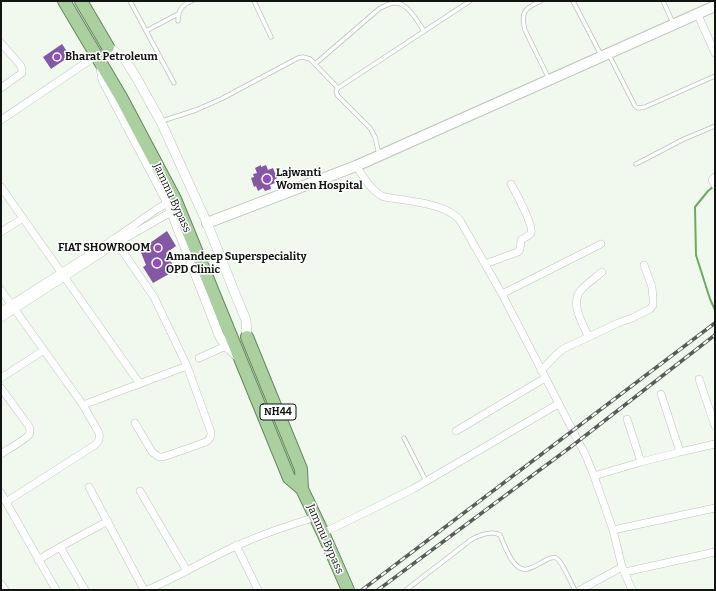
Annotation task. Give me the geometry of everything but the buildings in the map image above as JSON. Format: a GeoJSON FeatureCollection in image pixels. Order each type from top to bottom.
{"type":"FeatureCollection","features":[{"type":"Feature","properties":{"kind":"highway","name":"Jammu Bypass"},"geometry":{"type":"LineString","coordinates":[[64,1],[139,128],[240,359],[289,478],[302,489],[348,590]]}},
{"type":"Feature","properties":{"kind":"highway"},"geometry":{"type":"LineString","coordinates":[[81,1],[108,47]]}},
{"type":"Feature","properties":{"kind":"highway","name":"Jammu Bypass"},"geometry":{"type":"LineString","coordinates":[[247,337],[301,469],[302,489]]}},
{"type":"Feature","properties":{"kind":"main road"},"geometry":{"type":"LineString","coordinates":[[207,223],[356,166],[715,6]]}},
{"type":"Feature","properties":{"kind":"street"},"geometry":{"type":"LineString","coordinates":[[697,13],[715,53]]}},
{"type":"Feature","properties":{"kind":"street"},"geometry":{"type":"LineString","coordinates":[[1,43],[21,66],[22,70],[22,73],[1,88]]}},
{"type":"Feature","properties":{"kind":"street"},"geometry":{"type":"LineString","coordinates":[[108,47],[124,58],[161,122],[207,223],[246,320],[247,337]]}},
{"type":"Feature","properties":{"kind":"street"},"geometry":{"type":"LineString","coordinates":[[1,120],[98,60]]}},
{"type":"Feature","properties":{"kind":"street"},"geometry":{"type":"LineString","coordinates":[[356,166],[378,194],[384,197],[434,206],[455,215],[461,222],[502,294],[586,456],[613,530],[624,570],[632,590]]}},
{"type":"Feature","properties":{"kind":"street"},"geometry":{"type":"LineString","coordinates":[[485,264],[518,252],[520,249],[521,240],[531,234],[532,231],[530,220],[511,184]]}},
{"type":"Feature","properties":{"kind":"street"},"geometry":{"type":"LineString","coordinates":[[1,187],[140,384]]}},
{"type":"Feature","properties":{"kind":"street"},"geometry":{"type":"LineString","coordinates":[[1,318],[13,307],[171,204],[220,335],[226,346],[240,359]]}},
{"type":"Feature","properties":{"kind":"street"},"geometry":{"type":"LineString","coordinates":[[1,232],[23,218]]}},
{"type":"Feature","properties":{"kind":"street"},"geometry":{"type":"LineString","coordinates":[[115,241],[154,296],[187,366],[211,432],[211,436],[209,440],[202,443],[163,457],[159,457],[152,452],[135,423]]}},
{"type":"Feature","properties":{"kind":"street"},"geometry":{"type":"LineString","coordinates":[[502,294],[601,244]]}},
{"type":"Feature","properties":{"kind":"street"},"geometry":{"type":"LineString","coordinates":[[456,431],[543,375],[555,356],[563,348],[618,322],[632,318],[650,309],[653,305],[652,287],[644,265]]}},
{"type":"Feature","properties":{"kind":"street"},"geometry":{"type":"LineString","coordinates":[[588,336],[579,316],[576,299],[582,289],[602,272]]}},
{"type":"Feature","properties":{"kind":"street"},"geometry":{"type":"LineString","coordinates":[[1,290],[83,405],[99,433],[100,438],[95,445],[6,502]]}},
{"type":"Feature","properties":{"kind":"street"},"geometry":{"type":"LineString","coordinates":[[1,311],[13,307]]}},
{"type":"Feature","properties":{"kind":"street"},"geometry":{"type":"LineString","coordinates":[[199,358],[226,346]]}},
{"type":"Feature","properties":{"kind":"street"},"geometry":{"type":"LineString","coordinates":[[1,378],[44,350]]}},
{"type":"Feature","properties":{"kind":"street"},"geometry":{"type":"LineString","coordinates":[[83,405],[187,366]]}},
{"type":"Feature","properties":{"kind":"street"},"geometry":{"type":"LineString","coordinates":[[699,379],[715,426]]}},
{"type":"Feature","properties":{"kind":"street"},"geometry":{"type":"LineString","coordinates":[[1,388],[28,425],[30,432],[27,436],[1,454]]}},
{"type":"Feature","properties":{"kind":"street"},"geometry":{"type":"LineString","coordinates":[[661,394],[680,452]]}},
{"type":"Feature","properties":{"kind":"street"},"geometry":{"type":"LineString","coordinates":[[323,533],[413,489],[558,404]]}},
{"type":"Feature","properties":{"kind":"street"},"geometry":{"type":"LineString","coordinates":[[627,419],[641,462]]}},
{"type":"Feature","properties":{"kind":"street"},"geometry":{"type":"LineString","coordinates":[[594,476],[641,462],[715,444]]}},
{"type":"Feature","properties":{"kind":"street"},"geometry":{"type":"LineString","coordinates":[[89,487],[145,590],[156,588],[236,546],[263,534],[316,517]]}},
{"type":"Feature","properties":{"kind":"street"},"geometry":{"type":"LineString","coordinates":[[140,491],[187,571]]}},
{"type":"Feature","properties":{"kind":"street"},"geometry":{"type":"LineString","coordinates":[[1,493],[56,590]]}},
{"type":"Feature","properties":{"kind":"street"},"geometry":{"type":"LineString","coordinates":[[613,530],[715,508]]}},
{"type":"Feature","properties":{"kind":"street"},"geometry":{"type":"LineString","coordinates":[[38,560],[108,521]]}},
{"type":"Feature","properties":{"kind":"street"},"geometry":{"type":"LineString","coordinates":[[236,546],[258,590]]}},
{"type":"Feature","properties":{"kind":"street"},"geometry":{"type":"LineString","coordinates":[[60,547],[85,590]]}},
{"type":"Feature","properties":{"kind":"street"},"geometry":{"type":"LineString","coordinates":[[580,590],[624,570],[715,552]]}},
{"type":"Feature","properties":{"kind":"street"},"geometry":{"type":"LineString","coordinates":[[1,584],[5,590]]}},
{"type":"Feature","properties":{"kind":"lane"},"geometry":{"type":"LineString","coordinates":[[130,1],[174,83]]}},
{"type":"Feature","properties":{"kind":"lane"},"geometry":{"type":"LineString","coordinates":[[254,1],[271,37]]}},
{"type":"Feature","properties":{"kind":"lane"},"geometry":{"type":"LineString","coordinates":[[379,156],[375,137],[370,128],[338,96],[336,90],[470,1]]}},
{"type":"Feature","properties":{"kind":"lane"},"geometry":{"type":"LineString","coordinates":[[541,1],[526,9],[523,17],[525,30],[549,79]]}},
{"type":"Feature","properties":{"kind":"lane"},"geometry":{"type":"LineString","coordinates":[[573,1],[604,55],[635,106],[638,108],[645,107],[715,76]]}},
{"type":"Feature","properties":{"kind":"lane"},"geometry":{"type":"LineString","coordinates":[[663,1],[673,24]]}},
{"type":"Feature","properties":{"kind":"lane"},"geometry":{"type":"LineString","coordinates":[[146,31],[178,14],[189,2]]}},
{"type":"Feature","properties":{"kind":"lane"},"geometry":{"type":"LineString","coordinates":[[315,64],[380,8],[386,5],[395,3],[405,6],[424,31]]}},
{"type":"Feature","properties":{"kind":"lane"},"geometry":{"type":"LineString","coordinates":[[178,14],[178,21]]}},
{"type":"Feature","properties":{"kind":"lane"},"geometry":{"type":"LineString","coordinates":[[161,122],[196,110],[221,99],[298,58],[307,57],[310,59],[338,88]]}},
{"type":"Feature","properties":{"kind":"lane"},"geometry":{"type":"LineString","coordinates":[[636,164],[684,139],[715,126]]}},
{"type":"Feature","properties":{"kind":"lane"},"geometry":{"type":"LineString","coordinates":[[404,438],[426,481]]}},
{"type":"Feature","properties":{"kind":"lane"},"geometry":{"type":"LineString","coordinates":[[406,590],[472,539],[491,533],[500,535],[515,565],[520,568],[526,570],[551,558],[555,557],[558,559],[575,590]]}},
{"type":"Feature","properties":{"kind":"waterway"},"geometry":{"type":"LineString","coordinates":[[714,186],[695,207],[696,255],[715,310]]}},
{"type":"Feature","properties":{"kind":"railway"},"geometry":{"type":"LineString","coordinates":[[362,590],[715,323]]}},
{"type":"Feature","properties":{"kind":"railway"},"geometry":{"type":"LineString","coordinates":[[378,590],[572,446],[715,335]]}},
{"type":"Feature","properties":{"kind":"place","name":"Bharat Petroleum"},"geometry":{"type":"Point","coordinates":[57,57]}},
{"type":"Feature","properties":{"kind":"place","name":"Lajwanti Women Hospital"},"geometry":{"type":"Point","coordinates":[267,179]}},
{"type":"Feature","properties":{"kind":"place","name":"FIAT SHOWROOM"},"geometry":{"type":"Point","coordinates":[158,248]}},
{"type":"Feature","properties":{"kind":"place","name":"Amandeep Superspeciality OPD Clinic"},"geometry":{"type":"Point","coordinates":[157,263]}}]}
